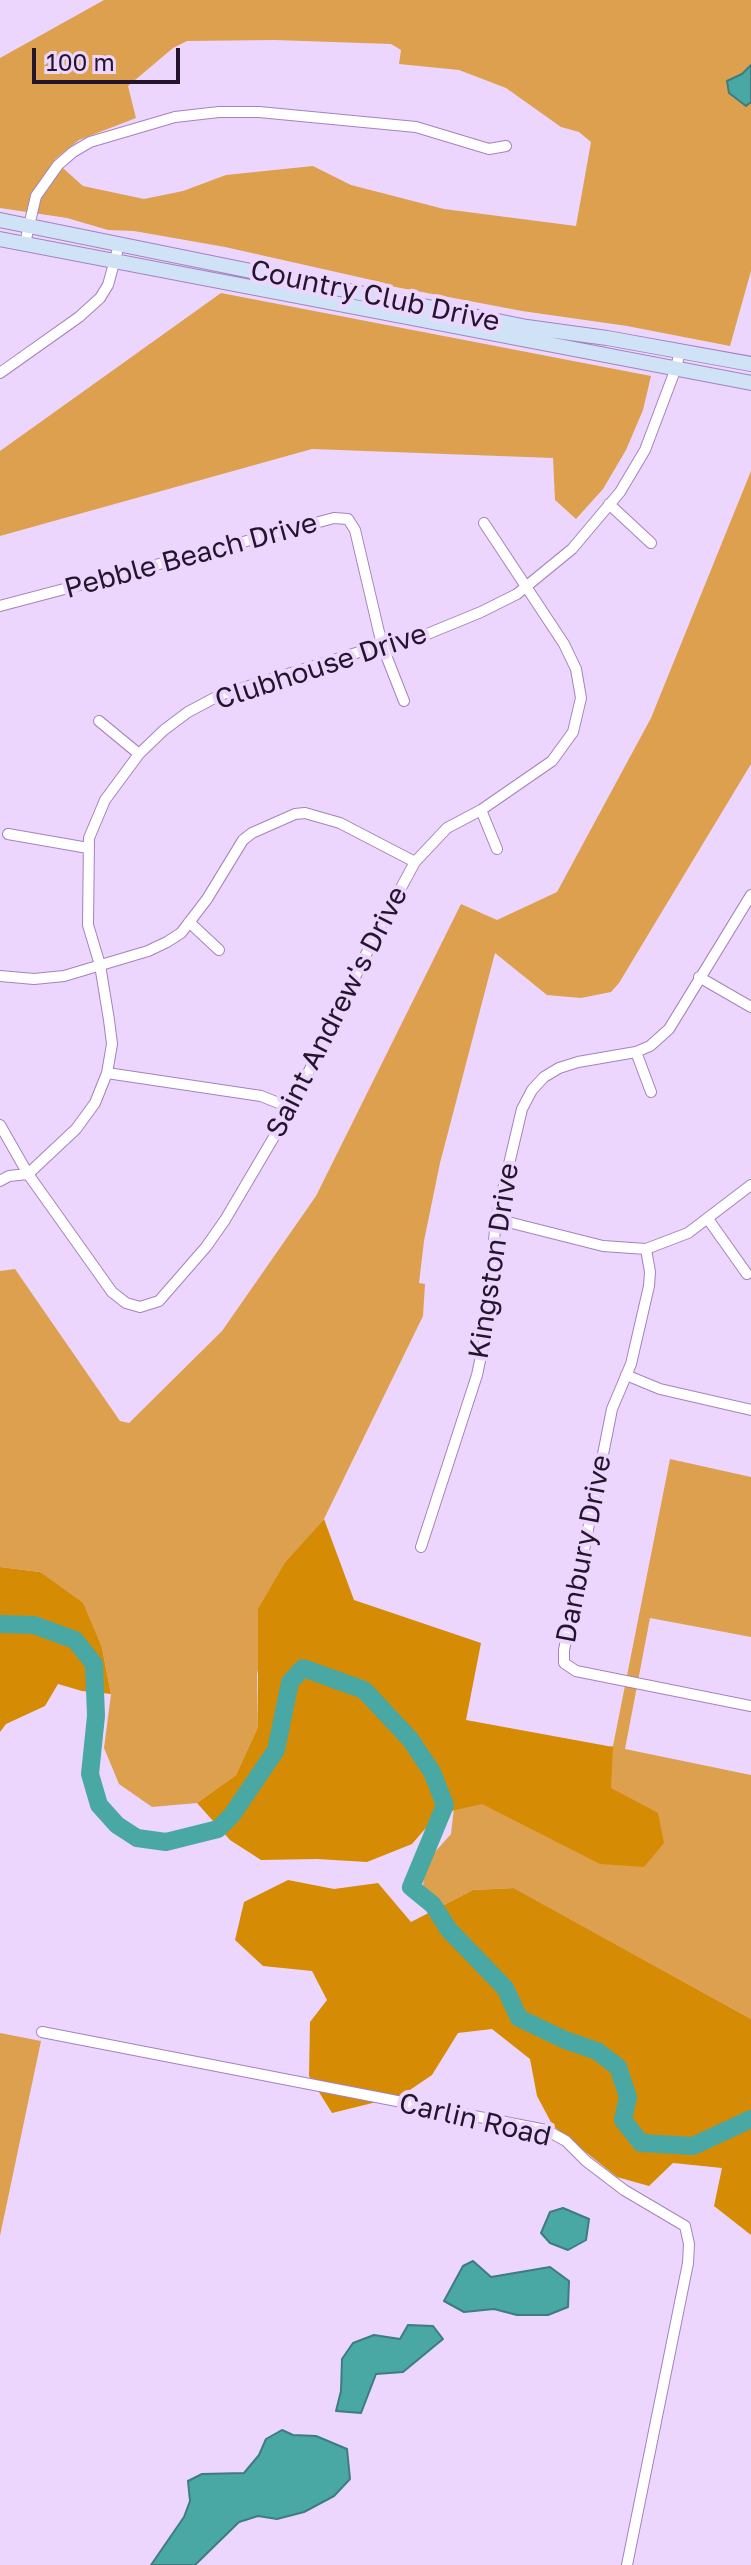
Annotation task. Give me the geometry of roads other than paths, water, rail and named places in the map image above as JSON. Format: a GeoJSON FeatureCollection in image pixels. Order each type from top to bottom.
{"type":"FeatureCollection","features":[{"type":"Feature","properties":{"kind":"main road","name":"Country Club Drive"},"geometry":{"type":"LineString","coordinates":[[0,220],[527,327],[751,364]]}},
{"type":"Feature","properties":{"kind":"main road","name":"Country Club Drive"},"geometry":{"type":"LineString","coordinates":[[0,239],[751,383]]}},
{"type":"Feature","properties":{"kind":"street"},"geometry":{"type":"LineString","coordinates":[[25,243],[36,196],[46,180],[73,152],[100,139],[175,117],[259,112],[416,127],[489,149],[506,146]]}},
{"type":"Feature","properties":{"kind":"street"},"geometry":{"type":"LineString","coordinates":[[0,373],[92,307],[108,285],[119,245]]}},
{"type":"Feature","properties":{"kind":"street","name":"Clubhouse Drive"},"geometry":{"type":"LineString","coordinates":[[0,1181],[9,1176],[28,1174],[76,1129],[95,1103],[107,1073],[112,1044],[100,965],[88,925],[89,838],[105,800],[139,754],[188,712],[220,695],[382,645],[420,637],[517,594],[572,549],[620,492],[645,450],[680,351]]}},
{"type":"Feature","properties":{"kind":"street"},"geometry":{"type":"LineString","coordinates":[[609,504],[651,543]]}},
{"type":"Feature","properties":{"kind":"street","name":"Pebble Beach Drive"},"geometry":{"type":"LineString","coordinates":[[0,606],[334,518],[348,519],[355,530],[382,645]]}},
{"type":"Feature","properties":{"kind":"street","name":"Saint Andrew's Drive"},"geometry":{"type":"LineString","coordinates":[[28,1174],[112,1292],[126,1303],[148,1306],[159,1301],[225,1220],[291,1108],[375,936],[415,862],[436,836],[481,810],[552,761],[573,732],[581,698],[576,669],[564,644],[484,523]]}},
{"type":"Feature","properties":{"kind":"street"},"geometry":{"type":"LineString","coordinates":[[382,645],[404,701]]}},
{"type":"Feature","properties":{"kind":"street"},"geometry":{"type":"LineString","coordinates":[[99,721],[139,754]]}},
{"type":"Feature","properties":{"kind":"street"},"geometry":{"type":"LineString","coordinates":[[481,810],[497,849]]}},
{"type":"Feature","properties":{"kind":"street"},"geometry":{"type":"LineString","coordinates":[[0,976],[34,979],[64,976],[148,951],[167,942],[181,933],[207,899],[243,840],[295,814],[318,815],[340,823],[415,862]]}},
{"type":"Feature","properties":{"kind":"street"},"geometry":{"type":"LineString","coordinates":[[8,834],[88,848]]}},
{"type":"Feature","properties":{"kind":"street","name":"Kingston Drive"},"geometry":{"type":"LineString","coordinates":[[421,1547],[477,1375],[485,1337],[496,1219],[516,1129],[532,1090],[544,1077],[559,1068],[636,1052],[650,1046],[669,1029],[751,895]]}},
{"type":"Feature","properties":{"kind":"street"},"geometry":{"type":"LineString","coordinates":[[189,922],[219,950]]}},
{"type":"Feature","properties":{"kind":"street"},"geometry":{"type":"LineString","coordinates":[[699,977],[751,1007]]}},
{"type":"Feature","properties":{"kind":"street"},"geometry":{"type":"LineString","coordinates":[[636,1052],[651,1092]]}},
{"type":"Feature","properties":{"kind":"street"},"geometry":{"type":"LineString","coordinates":[[107,1073],[261,1096],[291,1108]]}},
{"type":"Feature","properties":{"kind":"street"},"geometry":{"type":"LineString","coordinates":[[0,1125],[28,1174]]}},
{"type":"Feature","properties":{"kind":"street"},"geometry":{"type":"LineString","coordinates":[[496,1219],[603,1246],[646,1249],[688,1233],[751,1185]]}},
{"type":"Feature","properties":{"kind":"street"},"geometry":{"type":"LineString","coordinates":[[708,1219],[747,1274]]}},
{"type":"Feature","properties":{"kind":"street","name":"Danbury Drive"},"geometry":{"type":"LineString","coordinates":[[646,1249],[649,1286],[626,1375],[612,1409],[564,1650],[564,1663],[576,1671],[751,1706]]}},
{"type":"Feature","properties":{"kind":"street"},"geometry":{"type":"LineString","coordinates":[[626,1375],[660,1389],[751,1410]]}},
{"type":"Feature","properties":{"kind":"street","name":"Carlin Road"},"geometry":{"type":"LineString","coordinates":[[42,2032],[546,2130],[566,2141],[624,2190],[685,2226],[689,2244],[688,2263],[627,2565]]}},
{"type":"Feature","properties":{"kind":"waterway"},"geometry":{"type":"LineString","coordinates":[[0,1624],[34,1625],[75,1640],[94,1664],[96,1716],[90,1774],[99,1805],[117,1825],[137,1838],[166,1842],[218,1829],[232,1815],[276,1750],[290,1682],[303,1668],[364,1690],[410,1739],[432,1772],[445,1805],[411,1887],[433,1905],[449,1930],[505,1988],[519,2018],[597,2051],[618,2067],[628,2097],[623,2120],[641,2143],[693,2146],[751,2119]]}}]}
